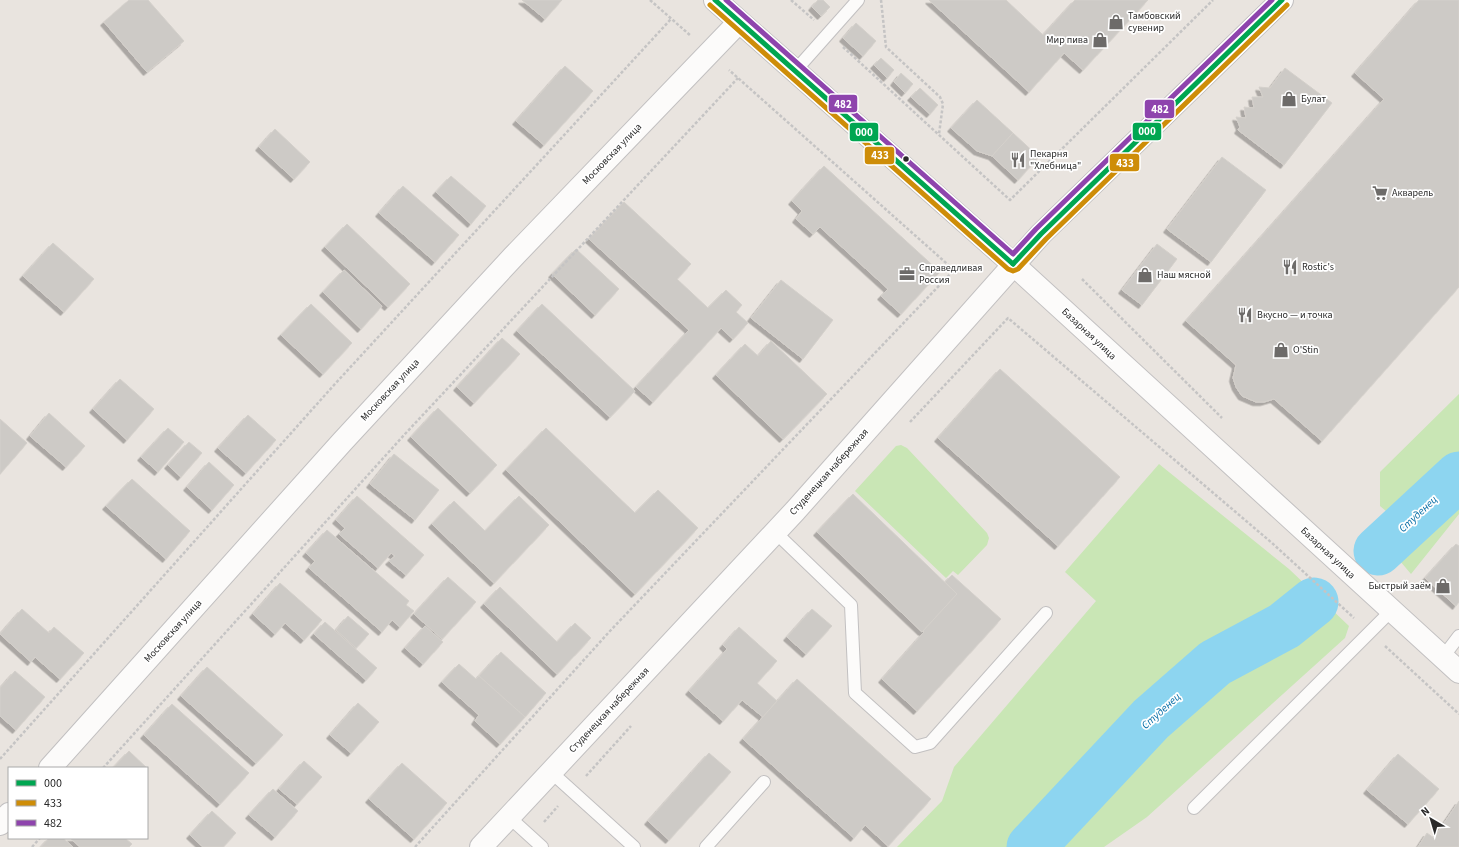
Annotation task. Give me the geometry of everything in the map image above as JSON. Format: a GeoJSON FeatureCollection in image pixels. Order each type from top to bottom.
{"type":"FeatureCollection","features":[{"type":"Feature","properties":{"kind":"street","name":"Базарная улица"},"geometry":{"type":"LineString","coordinates":[[715,0],[1013,264],[1459,672]]}},
{"type":"Feature","properties":{"kind":"street","name":"Студенецкая набережная"},"geometry":{"type":"LineString","coordinates":[[481,847],[775,532],[1041,234],[1282,0]]}},
{"type":"Feature","properties":{"kind":"street","name":"Московская улица"},"geometry":{"type":"LineString","coordinates":[[51,767],[342,442],[514,257],[739,22]]}},
{"type":"Feature","properties":{"kind":"street"},"geometry":{"type":"LineString","coordinates":[[0,824],[8,815]]}},
{"type":"Feature","properties":{"kind":"lane"},"geometry":{"type":"LineString","coordinates":[[795,71],[858,0]]}},
{"type":"Feature","properties":{"kind":"lane"},"geometry":{"type":"LineString","coordinates":[[775,532],[851,605],[855,693],[915,747],[930,743],[1046,613]]}},
{"type":"Feature","properties":{"kind":"lane"},"geometry":{"type":"LineString","coordinates":[[1194,808],[1391,611]]}},
{"type":"Feature","properties":{"kind":"lane"},"geometry":{"type":"LineString","coordinates":[[1443,657],[1459,636]]}},
{"type":"Feature","properties":{"kind":"lane"},"geometry":{"type":"LineString","coordinates":[[551,772],[634,847]]}},
{"type":"Feature","properties":{"kind":"lane"},"geometry":{"type":"LineString","coordinates":[[706,847],[764,782]]}},
{"type":"Feature","properties":{"kind":"lane"},"geometry":{"type":"LineString","coordinates":[[509,817],[542,847]]}},
{"type":"Feature","properties":{"kind":"path"},"geometry":{"type":"LineString","coordinates":[[0,760],[334,385],[671,19],[650,0]]}},
{"type":"Feature","properties":{"kind":"path"},"geometry":{"type":"LineString","coordinates":[[791,0],[1010,200],[1213,0]]}},
{"type":"Feature","properties":{"kind":"path"},"geometry":{"type":"LineString","coordinates":[[881,0],[886,48],[940,97],[943,104],[939,135]]}},
{"type":"Feature","properties":{"kind":"path"},"geometry":{"type":"LineString","coordinates":[[104,767],[405,434],[738,78],[954,270],[610,631],[415,847]]}},
{"type":"Feature","properties":{"kind":"path"},"geometry":{"type":"LineString","coordinates":[[1008,318],[1272,543],[1459,714]]}},
{"type":"Feature","properties":{"kind":"path"},"geometry":{"type":"LineString","coordinates":[[32,847],[39,839]]}},
{"type":"Feature","properties":{"kind":"green space"},"geometry":{"type":"Polygon","coordinates":[[[1459,394],[1459,514],[1411,574],[1400,561],[1416,536],[1380,506],[1380,472],[1459,394]]]}},
{"type":"Feature","properties":{"kind":"green space"},"geometry":{"type":"Polygon","coordinates":[[[901,445],[907,448],[987,533],[989,538],[987,545],[958,575],[953,571],[946,578],[855,491],[896,446],[901,445]]]}},
{"type":"Feature","properties":{"kind":"green space"},"geometry":{"type":"Polygon","coordinates":[[[1159,464],[1289,569],[1349,626],[1345,638],[1147,817],[1104,847],[897,847],[942,801],[954,767],[1096,601],[1065,572],[1159,464]]]}},
{"type":"Feature","properties":{"kind":"building"},"geometry":{"type":"Polygon","coordinates":[[[129,0],[148,0],[184,41],[147,72],[104,22],[129,0]]]}},
{"type":"Feature","properties":{"kind":"building"},"geometry":{"type":"Polygon","coordinates":[[[522,0],[562,0],[545,19],[522,0]]]}},
{"type":"Feature","properties":{"kind":"building"},"geometry":{"type":"Polygon","coordinates":[[[818,0],[823,0],[830,7],[821,16],[812,7],[818,0]]]}},
{"type":"Feature","properties":{"kind":"building"},"geometry":{"type":"Polygon","coordinates":[[[929,0],[1006,0],[1043,35],[1075,0],[1148,0],[1083,70],[1064,53],[1029,92],[929,0]]]}},
{"type":"Feature","properties":{"kind":"building","name":"Акварель"},"geometry":{"type":"Polygon","coordinates":[[[1419,0],[1459,0],[1459,287],[1322,441],[1274,399],[1264,402],[1256,402],[1242,396],[1236,387],[1233,378],[1236,365],[1186,321],[1384,99],[1355,73],[1419,0]]]}},
{"type":"Feature","properties":{"kind":"building"},"geometry":{"type":"Polygon","coordinates":[[[856,23],[876,41],[863,56],[843,38],[856,23]]]}},
{"type":"Feature","properties":{"kind":"building"},"geometry":{"type":"Polygon","coordinates":[[[881,58],[894,70],[887,78],[874,65],[881,58]]]}},
{"type":"Feature","properties":{"kind":"building"},"geometry":{"type":"Polygon","coordinates":[[[565,66],[593,91],[544,145],[516,121],[565,66]]]}},
{"type":"Feature","properties":{"kind":"building"},"geometry":{"type":"Polygon","coordinates":[[[1285,68],[1332,103],[1284,165],[1238,130],[1240,127],[1236,117],[1246,118],[1244,107],[1254,108],[1252,97],[1263,97],[1259,87],[1270,88],[1285,68]]]}},
{"type":"Feature","properties":{"kind":"building"},"geometry":{"type":"Polygon","coordinates":[[[901,73],[913,84],[905,93],[894,82],[901,73]]]}},
{"type":"Feature","properties":{"kind":"building"},"geometry":{"type":"Polygon","coordinates":[[[920,88],[938,105],[930,114],[911,97],[920,88]]]}},
{"type":"Feature","properties":{"kind":"building"},"geometry":{"type":"Polygon","coordinates":[[[977,100],[1013,133],[992,156],[977,151],[951,128],[977,100]]]}},
{"type":"Feature","properties":{"kind":"building"},"geometry":{"type":"Polygon","coordinates":[[[275,129],[310,162],[294,179],[259,147],[275,129]]]}},
{"type":"Feature","properties":{"kind":"building"},"geometry":{"type":"Polygon","coordinates":[[[1013,133],[1039,157],[1018,180],[992,156],[1013,133]]]}},
{"type":"Feature","properties":{"kind":"building"},"geometry":{"type":"Polygon","coordinates":[[[1222,157],[1266,190],[1211,262],[1167,229],[1222,157]]]}},
{"type":"Feature","properties":{"kind":"building"},"geometry":{"type":"Polygon","coordinates":[[[824,166],[940,272],[901,314],[881,296],[888,289],[820,227],[813,234],[796,219],[802,211],[792,201],[824,166]]]}},
{"type":"Feature","properties":{"kind":"building"},"geometry":{"type":"Polygon","coordinates":[[[451,176],[486,206],[471,224],[436,192],[451,176]]]}},
{"type":"Feature","properties":{"kind":"building"},"geometry":{"type":"Polygon","coordinates":[[[403,186],[459,235],[435,262],[379,213],[403,186]]]}},
{"type":"Feature","properties":{"kind":"building"},"geometry":{"type":"Polygon","coordinates":[[[624,202],[691,264],[677,279],[708,308],[726,290],[742,305],[736,312],[748,323],[733,339],[721,328],[653,402],[636,387],[689,330],[589,239],[624,202]]]}},
{"type":"Feature","properties":{"kind":"building"},"geometry":{"type":"Polygon","coordinates":[[[347,224],[410,284],[388,307],[325,247],[347,224]]]}},
{"type":"Feature","properties":{"kind":"building"},"geometry":{"type":"Polygon","coordinates":[[[53,243],[94,279],[64,312],[23,276],[53,243]]]}},
{"type":"Feature","properties":{"kind":"building"},"geometry":{"type":"Polygon","coordinates":[[[1157,244],[1177,259],[1142,305],[1122,290],[1157,244]]]}},
{"type":"Feature","properties":{"kind":"building"},"geometry":{"type":"Polygon","coordinates":[[[576,249],[619,289],[595,315],[552,274],[576,249]]]}},
{"type":"Feature","properties":{"kind":"building"},"geometry":{"type":"Polygon","coordinates":[[[344,270],[382,306],[361,329],[323,292],[344,270]]]}},
{"type":"Feature","properties":{"kind":"building"},"geometry":{"type":"Polygon","coordinates":[[[781,280],[833,320],[803,359],[751,318],[781,280]]]}},
{"type":"Feature","properties":{"kind":"building"},"geometry":{"type":"Polygon","coordinates":[[[311,304],[352,343],[323,374],[281,335],[311,304]]]}},
{"type":"Feature","properties":{"kind":"building"},"geometry":{"type":"Polygon","coordinates":[[[542,304],[635,391],[610,417],[517,331],[542,304]]]}},
{"type":"Feature","properties":{"kind":"building"},"geometry":{"type":"Polygon","coordinates":[[[502,338],[520,354],[474,403],[457,387],[502,338]]]}},
{"type":"Feature","properties":{"kind":"building"},"geometry":{"type":"Polygon","coordinates":[[[771,341],[827,394],[783,439],[716,375],[745,344],[758,356],[771,341]]]}},
{"type":"Feature","properties":{"kind":"building"},"geometry":{"type":"Polygon","coordinates":[[[1000,369],[1120,477],[1058,546],[938,438],[1000,369]]]}},
{"type":"Feature","properties":{"kind":"building"},"geometry":{"type":"Polygon","coordinates":[[[120,379],[154,409],[127,440],[93,409],[120,379]]]}},
{"type":"Feature","properties":{"kind":"building"},"geometry":{"type":"Polygon","coordinates":[[[438,408],[497,465],[470,493],[411,437],[438,408]]]}},
{"type":"Feature","properties":{"kind":"building"},"geometry":{"type":"Polygon","coordinates":[[[49,413],[85,446],[66,467],[30,436],[49,413]]]}},
{"type":"Feature","properties":{"kind":"building"},"geometry":{"type":"Polygon","coordinates":[[[248,415],[276,440],[246,473],[218,448],[248,415]]]}},
{"type":"Feature","properties":{"kind":"building"},"geometry":{"type":"Polygon","coordinates":[[[0,419],[27,443],[0,474],[0,419]]]}},
{"type":"Feature","properties":{"kind":"building"},"geometry":{"type":"Polygon","coordinates":[[[168,428],[184,442],[158,472],[141,457],[168,428]]]}},
{"type":"Feature","properties":{"kind":"building"},"geometry":{"type":"Polygon","coordinates":[[[546,428],[635,513],[658,490],[698,528],[635,594],[506,470],[546,428]]]}},
{"type":"Feature","properties":{"kind":"building"},"geometry":{"type":"Polygon","coordinates":[[[189,442],[202,453],[181,477],[168,465],[189,442]]]}},
{"type":"Feature","properties":{"kind":"building"},"geometry":{"type":"Polygon","coordinates":[[[394,454],[439,490],[415,520],[370,484],[394,454]]]}},
{"type":"Feature","properties":{"kind":"building"},"geometry":{"type":"Polygon","coordinates":[[[209,462],[234,485],[212,510],[187,487],[209,462]]]}},
{"type":"Feature","properties":{"kind":"building"},"geometry":{"type":"Polygon","coordinates":[[[132,479],[190,531],[166,559],[106,506],[132,479]]]}},
{"type":"Feature","properties":{"kind":"building"},"geometry":{"type":"Polygon","coordinates":[[[853,494],[957,594],[922,632],[817,532],[853,494]]]}},
{"type":"Feature","properties":{"kind":"building"},"geometry":{"type":"Polygon","coordinates":[[[357,496],[424,555],[406,575],[389,561],[395,556],[391,553],[378,568],[339,534],[345,528],[336,520],[357,496]]]}},
{"type":"Feature","properties":{"kind":"building"},"geometry":{"type":"Polygon","coordinates":[[[519,496],[549,525],[494,583],[432,524],[454,501],[485,531],[519,496]]]}},
{"type":"Feature","properties":{"kind":"building"},"geometry":{"type":"Polygon","coordinates":[[[327,530],[409,601],[406,605],[414,611],[400,627],[392,620],[382,632],[309,568],[315,561],[306,553],[327,530]]]}},
{"type":"Feature","properties":{"kind":"building"},"geometry":{"type":"Polygon","coordinates":[[[1456,544],[1459,546],[1459,602],[1456,606],[1425,578],[1456,544]]]}},
{"type":"Feature","properties":{"kind":"building"},"geometry":{"type":"Polygon","coordinates":[[[952,575],[1001,619],[917,711],[882,679],[957,594],[945,582],[952,575]]]}},
{"type":"Feature","properties":{"kind":"building"},"geometry":{"type":"Polygon","coordinates":[[[448,577],[476,602],[442,639],[414,614],[448,577]]]}},
{"type":"Feature","properties":{"kind":"building"},"geometry":{"type":"Polygon","coordinates":[[[280,583],[322,620],[304,640],[285,623],[275,634],[253,614],[280,583]]]}},
{"type":"Feature","properties":{"kind":"building"},"geometry":{"type":"Polygon","coordinates":[[[500,587],[557,642],[575,623],[591,638],[557,674],[484,604],[500,587]]]}},
{"type":"Feature","properties":{"kind":"building"},"geometry":{"type":"Polygon","coordinates":[[[22,609],[49,633],[54,627],[84,653],[60,679],[35,657],[31,662],[0,634],[22,609]]]}},
{"type":"Feature","properties":{"kind":"building"},"geometry":{"type":"Polygon","coordinates":[[[812,609],[832,626],[806,654],[787,637],[812,609]]]}},
{"type":"Feature","properties":{"kind":"building"},"geometry":{"type":"Polygon","coordinates":[[[348,616],[369,634],[356,648],[336,630],[348,616]]]}},
{"type":"Feature","properties":{"kind":"building"},"geometry":{"type":"Polygon","coordinates":[[[325,622],[377,668],[366,680],[314,634],[325,622]]]}},
{"type":"Feature","properties":{"kind":"building"},"geometry":{"type":"Polygon","coordinates":[[[425,626],[443,642],[423,664],[405,648],[425,626]]]}},
{"type":"Feature","properties":{"kind":"building"},"geometry":{"type":"Polygon","coordinates":[[[739,627],[777,661],[757,683],[777,701],[763,717],[742,700],[723,721],[689,691],[727,649],[723,645],[739,627]]]}},
{"type":"Feature","properties":{"kind":"building"},"geometry":{"type":"Polygon","coordinates":[[[501,652],[546,693],[525,717],[479,676],[501,652]]]}},
{"type":"Feature","properties":{"kind":"building"},"geometry":{"type":"Polygon","coordinates":[[[459,664],[476,679],[479,676],[525,717],[500,744],[475,721],[479,715],[442,682],[459,664]]]}},
{"type":"Feature","properties":{"kind":"building"},"geometry":{"type":"Polygon","coordinates":[[[207,667],[283,735],[256,763],[181,696],[207,667]]]}},
{"type":"Feature","properties":{"kind":"building"},"geometry":{"type":"Polygon","coordinates":[[[15,671],[45,697],[16,730],[0,716],[0,688],[15,671]]]}},
{"type":"Feature","properties":{"kind":"building"},"geometry":{"type":"Polygon","coordinates":[[[797,679],[931,799],[888,846],[865,825],[854,838],[743,739],[797,679]]]}},
{"type":"Feature","properties":{"kind":"building"},"geometry":{"type":"Polygon","coordinates":[[[358,703],[379,722],[351,753],[330,735],[358,703]]]}},
{"type":"Feature","properties":{"kind":"building"},"geometry":{"type":"Polygon","coordinates":[[[172,704],[249,773],[220,804],[144,735],[172,704]]]}},
{"type":"Feature","properties":{"kind":"building"},"geometry":{"type":"Polygon","coordinates":[[[129,751],[146,767],[114,767],[129,751]]]}},
{"type":"Feature","properties":{"kind":"building"},"geometry":{"type":"Polygon","coordinates":[[[709,753],[731,772],[669,840],[648,821],[709,753]]]}},
{"type":"Feature","properties":{"kind":"building"},"geometry":{"type":"Polygon","coordinates":[[[1398,754],[1439,789],[1408,824],[1367,790],[1398,754]]]}},
{"type":"Feature","properties":{"kind":"building"},"geometry":{"type":"Polygon","coordinates":[[[304,761],[322,777],[297,804],[279,789],[304,761]]]}},
{"type":"Feature","properties":{"kind":"building"},"geometry":{"type":"Polygon","coordinates":[[[402,763],[447,803],[414,839],[369,799],[402,763]]]}},
{"type":"Feature","properties":{"kind":"building"},"geometry":{"type":"Polygon","coordinates":[[[273,789],[298,811],[275,837],[249,815],[273,789]]]}},
{"type":"Feature","properties":{"kind":"building"},"geometry":{"type":"Polygon","coordinates":[[[1459,801],[1459,847],[1418,847],[1427,833],[1434,838],[1459,801]]]}},
{"type":"Feature","properties":{"kind":"building"},"geometry":{"type":"Polygon","coordinates":[[[212,811],[236,833],[223,847],[203,847],[190,835],[212,811]]]}},
{"type":"Feature","properties":{"kind":"building"},"geometry":{"type":"Polygon","coordinates":[[[48,839],[64,839],[73,847],[41,847],[48,839]]]}},
{"type":"Feature","properties":{"kind":"building"},"geometry":{"type":"Polygon","coordinates":[[[71,839],[126,839],[132,844],[129,847],[80,847],[71,839]]]}},
{"type":"Feature","properties":{"kind":"waterway","name":"Студенец"},"geometry":{"type":"LineString","coordinates":[[1378,551],[1459,476]]}},
{"type":"Feature","properties":{"kind":"waterway","name":"Студенец"},"geometry":{"type":"LineString","coordinates":[[1031,847],[1151,719],[1215,663],[1284,626],[1314,602]]}},
{"type":"Feature","properties":{"kind":"transit line","name":"000"},"geometry":{"type":"LineString","coordinates":[[715,0],[1013,264]]}},
{"type":"Feature","properties":{"kind":"transit line","name":"482"},"geometry":{"type":"LineString","coordinates":[[726,0],[1013,254],[1036,229],[1272,0]]}},
{"type":"Feature","properties":{"kind":"transit line","name":"000"},"geometry":{"type":"LineString","coordinates":[[1013,264],[1041,234],[1282,0]]}},
{"type":"Feature","properties":{"kind":"transit line","name":"433"},"geometry":{"type":"LineString","coordinates":[[710,5],[1008,269],[1013,271],[1018,269],[1046,239],[1287,5]]}},
{"type":"Feature","properties":{"kind":"place","name":"Тамбовский сувенир"},"geometry":{"type":"Point","coordinates":[1116,22]}},
{"type":"Feature","properties":{"kind":"place","name":"Мир пива"},"geometry":{"type":"Point","coordinates":[1100,40]}},
{"type":"Feature","properties":{"kind":"place","name":"Булат"},"geometry":{"type":"Point","coordinates":[1289,99]}},
{"type":"Feature","properties":{"kind":"place","name":"Пекарня \"Хлебница\""},"geometry":{"type":"Point","coordinates":[1018,160]}},
{"type":"Feature","properties":{"kind":"place","name":"Акварель"},"geometry":{"type":"Point","coordinates":[1380,193]}},
{"type":"Feature","properties":{"kind":"place","name":"Rostic's"},"geometry":{"type":"Point","coordinates":[1290,267]}},
{"type":"Feature","properties":{"kind":"place","name":"Справедливая Россия"},"geometry":{"type":"Point","coordinates":[907,274]}},
{"type":"Feature","properties":{"kind":"place","name":"Наш мясной"},"geometry":{"type":"Point","coordinates":[1145,275]}},
{"type":"Feature","properties":{"kind":"place","name":"Вкусно — и точка"},"geometry":{"type":"Point","coordinates":[1245,315]}},
{"type":"Feature","properties":{"kind":"place","name":"O'Stin"},"geometry":{"type":"Point","coordinates":[1281,350]}},
{"type":"Feature","properties":{"kind":"place","name":"Быстрый заём"},"geometry":{"type":"Point","coordinates":[1443,586]}}]}
